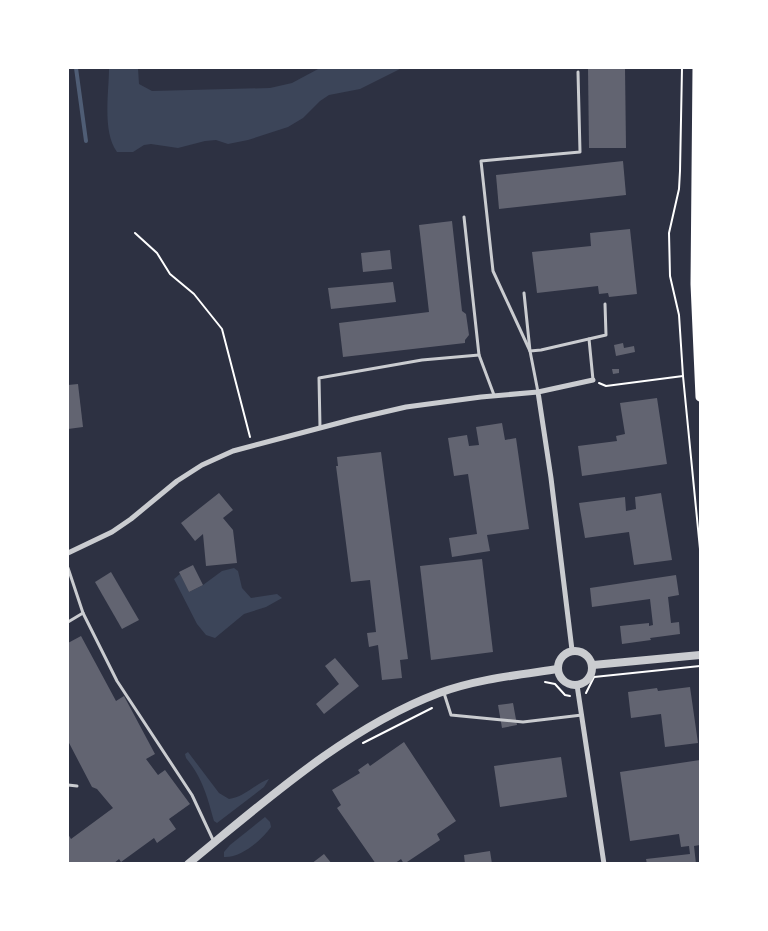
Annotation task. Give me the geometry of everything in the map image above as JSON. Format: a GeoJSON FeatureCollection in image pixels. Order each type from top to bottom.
{"type":"FeatureCollection","features":[{"type":"Feature","properties":{"kind":"main road"},"geometry":{"type":"LineString","coordinates":[[697,68],[698,123],[695,284],[700,397]]}},
{"type":"Feature","properties":{"kind":"street"},"geometry":{"type":"LineString","coordinates":[[68,553],[112,532],[131,519],[177,481],[202,465],[233,451],[320,427],[406,407],[494,395],[538,392],[593,380]]}},
{"type":"Feature","properties":{"kind":"street"},"geometry":{"type":"LineString","coordinates":[[538,392],[551,478],[572,650]]}},
{"type":"Feature","properties":{"kind":"street"},"geometry":{"type":"LineString","coordinates":[[572,650],[578,650],[588,655],[593,665],[590,677],[585,682],[577,685],[572,685],[562,679],[558,670],[561,657],[572,650]]}},
{"type":"Feature","properties":{"kind":"street"},"geometry":{"type":"LineString","coordinates":[[593,665],[700,655]]}},
{"type":"Feature","properties":{"kind":"street"},"geometry":{"type":"LineString","coordinates":[[188,864],[278,790],[335,749],[413,704],[444,692],[482,681],[558,670]]}},
{"type":"Feature","properties":{"kind":"street"},"geometry":{"type":"LineString","coordinates":[[577,685],[604,864]]}},
{"type":"Feature","properties":{"kind":"lane"},"geometry":{"type":"LineString","coordinates":[[530,351],[493,270],[481,161],[580,152],[578,72]]}},
{"type":"Feature","properties":{"kind":"lane"},"geometry":{"type":"LineString","coordinates":[[464,217],[480,355],[494,395]]}},
{"type":"Feature","properties":{"kind":"lane"},"geometry":{"type":"LineString","coordinates":[[524,293],[530,351],[538,392]]}},
{"type":"Feature","properties":{"kind":"lane"},"geometry":{"type":"LineString","coordinates":[[530,351],[606,336],[606,304]]}},
{"type":"Feature","properties":{"kind":"lane"},"geometry":{"type":"LineString","coordinates":[[589,339],[593,380]]}},
{"type":"Feature","properties":{"kind":"lane"},"geometry":{"type":"LineString","coordinates":[[320,427],[319,378],[422,360],[480,355]]}},
{"type":"Feature","properties":{"kind":"lane"},"geometry":{"type":"LineString","coordinates":[[68,568],[83,613],[117,681],[192,795],[214,843]]}},
{"type":"Feature","properties":{"kind":"lane"},"geometry":{"type":"LineString","coordinates":[[68,622],[83,613]]}},
{"type":"Feature","properties":{"kind":"lane"},"geometry":{"type":"LineString","coordinates":[[444,692],[451,715],[524,722],[582,715]]}},
{"type":"Feature","properties":{"kind":"lane"},"geometry":{"type":"LineString","coordinates":[[68,786],[77,786]]}},
{"type":"Feature","properties":{"kind":"path"},"geometry":{"type":"LineString","coordinates":[[682,68],[679,180],[670,233],[670,276],[679,315],[700,548]]}},
{"type":"Feature","properties":{"kind":"path"},"geometry":{"type":"LineString","coordinates":[[135,233],[157,253],[170,274],[194,294],[222,329],[252,445]]}},
{"type":"Feature","properties":{"kind":"path"},"geometry":{"type":"LineString","coordinates":[[593,380],[606,386],[683,376]]}},
{"type":"Feature","properties":{"kind":"path"},"geometry":{"type":"LineString","coordinates":[[541,681],[555,684],[566,695],[579,697],[588,693],[594,677],[700,666]]}},
{"type":"Feature","properties":{"kind":"path"},"geometry":{"type":"LineString","coordinates":[[364,743],[447,700]]}},
{"type":"Feature","properties":{"kind":"shaded area"},"geometry":{"type":"Polygon","coordinates":[[[109,68],[138,68],[139,84],[152,91],[270,88],[292,83],[320,68],[402,68],[360,89],[329,95],[303,118],[288,127],[248,140],[228,144],[216,140],[205,141],[178,148],[151,144],[144,145],[133,152],[117,152],[109,134],[109,68]]]}},
{"type":"Feature","properties":{"kind":"shaded area"},"geometry":{"type":"Polygon","coordinates":[[[234,568],[238,571],[242,588],[251,598],[277,594],[282,598],[266,607],[244,614],[215,638],[206,635],[197,624],[174,579],[180,574],[189,592],[203,585],[222,571],[234,568]]]}},
{"type":"Feature","properties":{"kind":"shaded area"},"geometry":{"type":"Polygon","coordinates":[[[188,752],[219,793],[229,799],[239,796],[269,779],[264,787],[217,823],[214,821],[207,796],[200,781],[186,758],[185,754],[188,752]]]}},
{"type":"Feature","properties":{"kind":"shaded area"},"geometry":{"type":"Polygon","coordinates":[[[265,817],[270,822],[271,827],[262,837],[237,855],[224,857],[224,852],[230,845],[265,817]]]}},
{"type":"Feature","properties":{"kind":"building"},"geometry":{"type":"Polygon","coordinates":[[[588,68],[625,68],[626,148],[589,148],[588,68]]]}},
{"type":"Feature","properties":{"kind":"building"},"geometry":{"type":"Polygon","coordinates":[[[623,161],[626,195],[499,209],[496,175],[623,161]]]}},
{"type":"Feature","properties":{"kind":"building"},"geometry":{"type":"Polygon","coordinates":[[[452,221],[462,311],[466,314],[469,335],[465,343],[343,357],[339,323],[429,312],[419,225],[452,221]]]}},
{"type":"Feature","properties":{"kind":"building"},"geometry":{"type":"Polygon","coordinates":[[[630,229],[637,294],[609,297],[608,293],[599,294],[598,286],[537,293],[532,252],[591,246],[590,233],[630,229]]]}},
{"type":"Feature","properties":{"kind":"building"},"geometry":{"type":"Polygon","coordinates":[[[390,250],[392,269],[363,272],[361,253],[390,250]]]}},
{"type":"Feature","properties":{"kind":"building"},"geometry":{"type":"Polygon","coordinates":[[[393,282],[396,302],[331,309],[328,288],[393,282]]]}},
{"type":"Feature","properties":{"kind":"building"},"geometry":{"type":"Polygon","coordinates":[[[623,343],[624,348],[634,346],[635,352],[616,356],[614,345],[623,343]]]}},
{"type":"Feature","properties":{"kind":"building"},"geometry":{"type":"Polygon","coordinates":[[[612,369],[619,369],[619,373],[613,374],[612,369]]]}},
{"type":"Feature","properties":{"kind":"building"},"geometry":{"type":"Polygon","coordinates":[[[78,384],[83,427],[68,429],[68,385],[78,384]]]}},
{"type":"Feature","properties":{"kind":"building"},"geometry":{"type":"Polygon","coordinates":[[[657,398],[667,464],[582,476],[578,446],[617,441],[616,436],[625,434],[620,403],[657,398]]]}},
{"type":"Feature","properties":{"kind":"building"},"geometry":{"type":"Polygon","coordinates":[[[502,423],[505,440],[516,438],[529,529],[487,535],[490,551],[452,557],[449,538],[477,534],[468,474],[454,476],[448,438],[467,435],[469,446],[479,445],[476,427],[502,423]]]}},
{"type":"Feature","properties":{"kind":"building"},"geometry":{"type":"Polygon","coordinates":[[[381,452],[408,659],[400,660],[402,678],[382,680],[378,645],[369,647],[367,633],[376,632],[370,580],[351,582],[336,466],[338,466],[337,457],[381,452]]]}},
{"type":"Feature","properties":{"kind":"building"},"geometry":{"type":"Polygon","coordinates":[[[219,493],[233,510],[223,518],[233,530],[237,563],[206,566],[203,534],[195,541],[181,523],[219,493]]]}},
{"type":"Feature","properties":{"kind":"building"},"geometry":{"type":"Polygon","coordinates":[[[661,493],[672,560],[634,565],[629,532],[585,538],[579,503],[625,497],[626,511],[636,509],[635,497],[661,493]]]}},
{"type":"Feature","properties":{"kind":"building"},"geometry":{"type":"Polygon","coordinates":[[[482,559],[493,652],[431,660],[420,566],[482,559]]]}},
{"type":"Feature","properties":{"kind":"building"},"geometry":{"type":"Polygon","coordinates":[[[193,565],[203,585],[189,592],[179,572],[193,565]]]}},
{"type":"Feature","properties":{"kind":"building"},"geometry":{"type":"Polygon","coordinates":[[[111,572],[139,620],[122,629],[95,582],[111,572]]]}},
{"type":"Feature","properties":{"kind":"building"},"geometry":{"type":"Polygon","coordinates":[[[676,575],[679,595],[668,597],[671,623],[679,622],[680,634],[622,644],[620,626],[649,623],[649,626],[653,625],[650,599],[592,607],[590,588],[676,575]]]}},
{"type":"Feature","properties":{"kind":"building"},"geometry":{"type":"Polygon","coordinates":[[[81,636],[116,701],[124,696],[155,754],[146,759],[158,775],[165,770],[190,804],[169,819],[176,829],[157,843],[154,838],[121,862],[119,859],[113,864],[68,864],[68,834],[71,839],[113,808],[97,789],[92,787],[68,741],[68,643],[81,636]]]}},
{"type":"Feature","properties":{"kind":"building"},"geometry":{"type":"Polygon","coordinates":[[[335,658],[359,686],[324,714],[316,704],[339,684],[325,666],[335,658]]]}},
{"type":"Feature","properties":{"kind":"building"},"geometry":{"type":"Polygon","coordinates":[[[690,687],[698,743],[665,747],[661,714],[631,718],[628,692],[657,688],[658,691],[690,687]]]}},
{"type":"Feature","properties":{"kind":"building"},"geometry":{"type":"Polygon","coordinates":[[[513,703],[517,725],[502,728],[498,705],[513,703]]]}},
{"type":"Feature","properties":{"kind":"building"},"geometry":{"type":"Polygon","coordinates":[[[404,742],[456,821],[437,834],[440,840],[404,864],[401,859],[394,864],[376,864],[337,808],[341,805],[332,790],[360,773],[358,770],[368,763],[370,766],[404,742]]]}},
{"type":"Feature","properties":{"kind":"building"},"geometry":{"type":"Polygon","coordinates":[[[561,757],[567,797],[500,807],[494,766],[561,757]]]}},
{"type":"Feature","properties":{"kind":"building"},"geometry":{"type":"Polygon","coordinates":[[[700,760],[700,845],[694,846],[696,864],[647,864],[646,859],[690,854],[689,846],[681,847],[679,834],[630,841],[620,772],[700,760]]]}},
{"type":"Feature","properties":{"kind":"building"},"geometry":{"type":"Polygon","coordinates":[[[490,851],[492,864],[465,864],[464,855],[490,851]]]}},
{"type":"Feature","properties":{"kind":"building"},"geometry":{"type":"Polygon","coordinates":[[[324,854],[332,864],[311,864],[324,854]]]}},
{"type":"Feature","properties":{"kind":"waterway"},"geometry":{"type":"LineString","coordinates":[[76,68],[86,141]]}}]}
